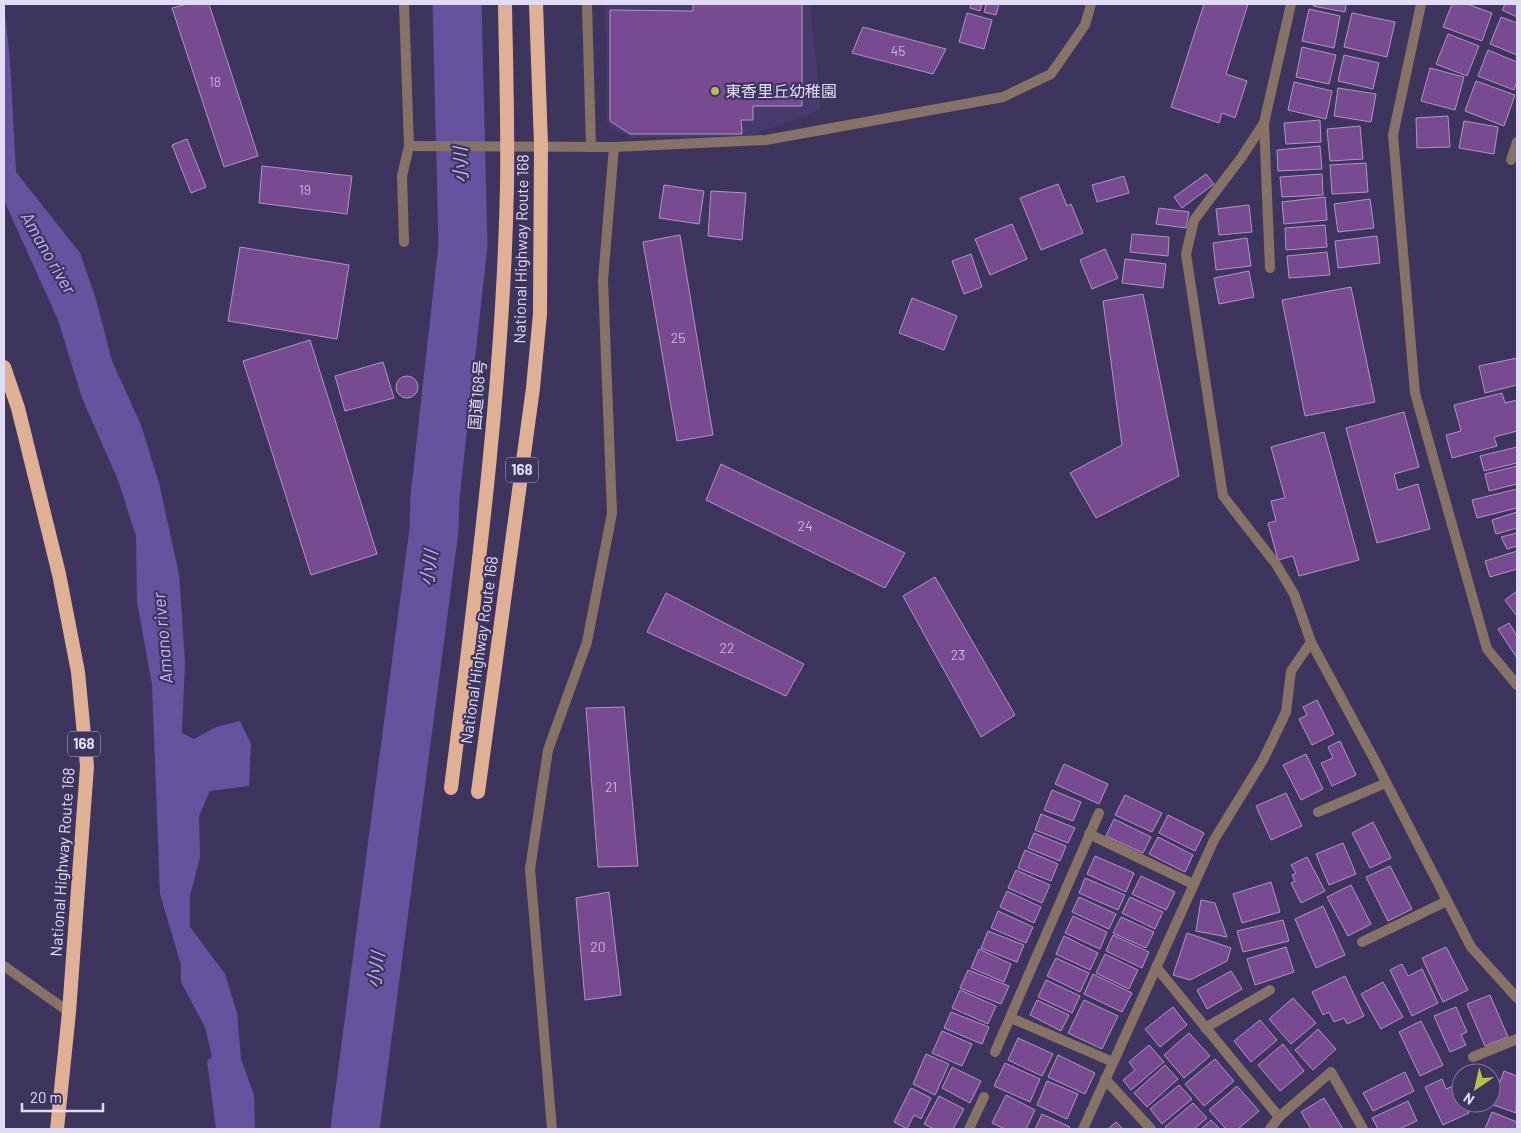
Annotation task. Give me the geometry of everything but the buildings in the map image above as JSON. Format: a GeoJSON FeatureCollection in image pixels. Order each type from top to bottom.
{"type":"FeatureCollection","features":[{"type":"Feature","properties":{"kind":"highway","name":"国道168号"},"geometry":{"type":"LineString","coordinates":[[451,788],[484,522],[502,312],[507,185],[505,4]]}},
{"type":"Feature","properties":{"kind":"highway","name":"National Highway Route 168"},"geometry":{"type":"LineString","coordinates":[[478,792],[533,388],[539,324],[541,145],[536,4]]}},
{"type":"Feature","properties":{"kind":"highway","name":"National Highway Route 168"},"geometry":{"type":"LineString","coordinates":[[4,367],[18,408],[59,574],[78,672],[86,766],[69,1012],[57,1129]]}},
{"type":"Feature","properties":{"kind":"street"},"geometry":{"type":"LineString","coordinates":[[404,4],[409,146],[402,176],[404,242]]}},
{"type":"Feature","properties":{"kind":"street"},"geometry":{"type":"LineString","coordinates":[[587,4],[591,147]]}},
{"type":"Feature","properties":{"kind":"street"},"geometry":{"type":"LineString","coordinates":[[409,146],[541,145],[614,147],[766,140],[1003,96],[1051,74],[1085,25],[1091,4]]}},
{"type":"Feature","properties":{"kind":"street"},"geometry":{"type":"LineString","coordinates":[[1270,268],[1264,123],[1291,4]]}},
{"type":"Feature","properties":{"kind":"street"},"geometry":{"type":"LineString","coordinates":[[1421,4],[1393,135],[1415,393],[1487,649],[1517,686]]}},
{"type":"Feature","properties":{"kind":"street"},"geometry":{"type":"LineString","coordinates":[[1264,123],[1241,158],[1194,220],[1186,254],[1222,496],[1276,564],[1294,594],[1311,642],[1470,947],[1517,998]]}},
{"type":"Feature","properties":{"kind":"street"},"geometry":{"type":"LineString","coordinates":[[1511,160],[1517,142]]}},
{"type":"Feature","properties":{"kind":"street"},"geometry":{"type":"LineString","coordinates":[[552,1129],[530,869],[548,750],[587,642],[612,513],[603,280],[614,147]]}},
{"type":"Feature","properties":{"kind":"street"},"geometry":{"type":"LineString","coordinates":[[1083,1129],[1214,840],[1267,752],[1286,712],[1291,672],[1311,642]]}},
{"type":"Feature","properties":{"kind":"street"},"geometry":{"type":"LineString","coordinates":[[1318,812],[1386,783]]}},
{"type":"Feature","properties":{"kind":"street"},"geometry":{"type":"LineString","coordinates":[[995,1052],[1098,813]]}},
{"type":"Feature","properties":{"kind":"street"},"geometry":{"type":"LineString","coordinates":[[1089,834],[1193,884]]}},
{"type":"Feature","properties":{"kind":"street"},"geometry":{"type":"LineString","coordinates":[[1362,942],[1447,901]]}},
{"type":"Feature","properties":{"kind":"street"},"geometry":{"type":"LineString","coordinates":[[4,966],[69,1012]]}},
{"type":"Feature","properties":{"kind":"street"},"geometry":{"type":"LineString","coordinates":[[1156,968],[1279,1117]]}},
{"type":"Feature","properties":{"kind":"street"},"geometry":{"type":"LineString","coordinates":[[1205,1028],[1270,990]]}},
{"type":"Feature","properties":{"kind":"street"},"geometry":{"type":"LineString","coordinates":[[1011,1018],[1113,1062]]}},
{"type":"Feature","properties":{"kind":"street"},"geometry":{"type":"LineString","coordinates":[[1473,1057],[1517,1039]]}},
{"type":"Feature","properties":{"kind":"street"},"geometry":{"type":"LineString","coordinates":[[1270,1129],[1279,1117],[1332,1072],[1363,1129]]}},
{"type":"Feature","properties":{"kind":"street"},"geometry":{"type":"LineString","coordinates":[[1105,1079],[1151,1129]]}},
{"type":"Feature","properties":{"kind":"street"},"geometry":{"type":"LineString","coordinates":[[969,1129],[984,1097]]}},
{"type":"Feature","properties":{"kind":"shaded area"},"geometry":{"type":"Polygon","coordinates":[[[606,4],[810,4],[821,110],[748,136],[631,138],[607,125],[606,4]]]}},
{"type":"Feature","properties":{"kind":"water","name":"Amano river"},"geometry":{"type":"Polygon","coordinates":[[[4,4],[10,61],[16,172],[80,253],[96,299],[112,361],[141,425],[159,483],[179,574],[185,661],[182,733],[194,739],[216,727],[240,721],[251,744],[249,786],[210,791],[199,816],[200,857],[190,896],[190,927],[225,974],[237,1013],[241,1059],[254,1095],[255,1129],[216,1129],[207,1061],[212,1057],[205,1027],[181,982],[181,965],[160,894],[152,684],[137,602],[136,536],[118,480],[82,398],[58,320],[4,200],[4,4]]]}},
{"type":"Feature","properties":{"kind":"waterway","name":"小川"},"geometry":{"type":"LineString","coordinates":[[355,1129],[434,530],[435,497],[463,245],[457,4]]}},
{"type":"Feature","properties":{"kind":"place","name":"東香里丘幼稚園"},"geometry":{"type":"Point","coordinates":[715,91]}}]}
